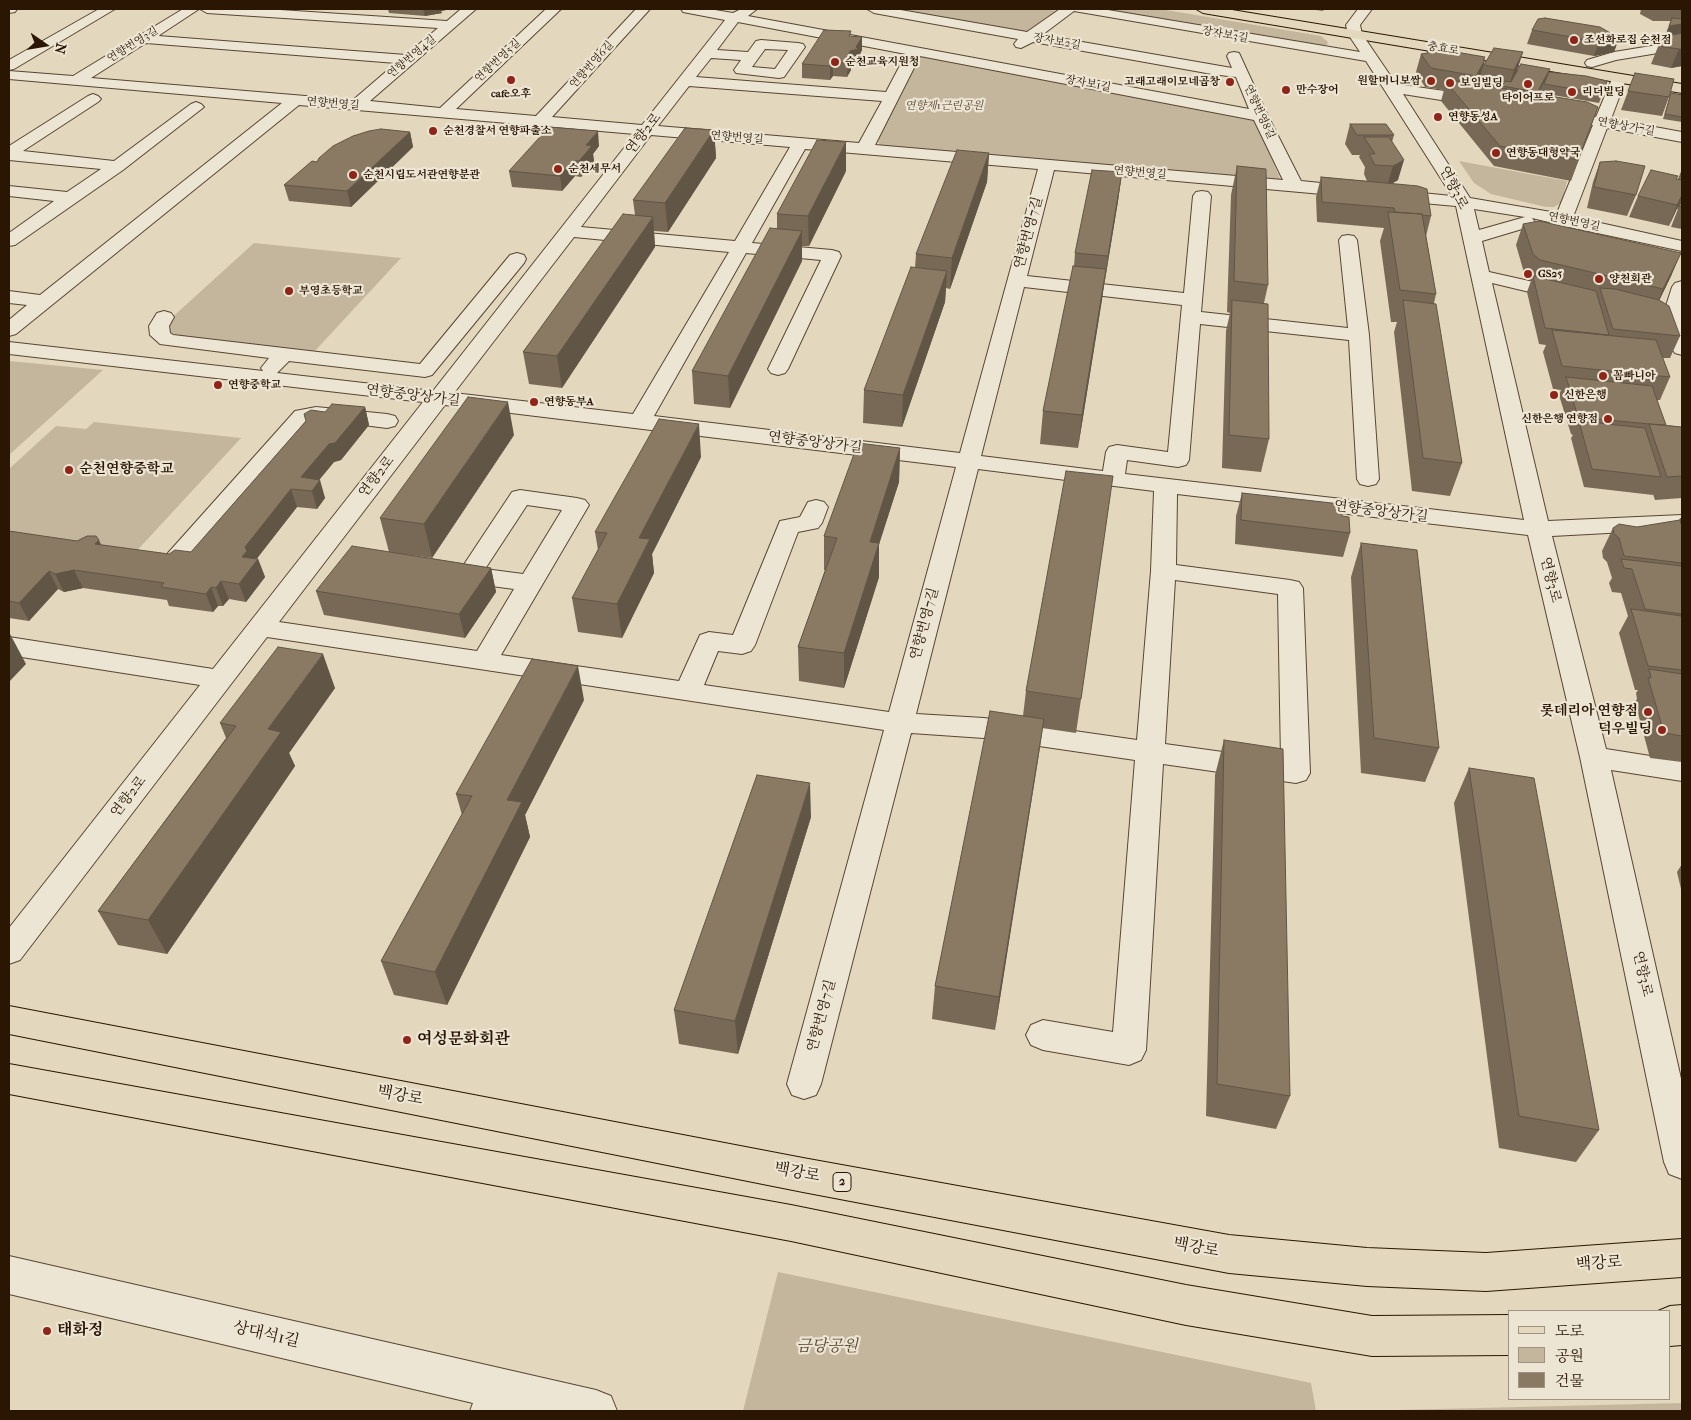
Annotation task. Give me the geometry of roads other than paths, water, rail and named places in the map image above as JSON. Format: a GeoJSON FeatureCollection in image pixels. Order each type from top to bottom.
{"type":"FeatureCollection","features":[{"type":"Feature","properties":{"kind":"main road","name":"충효로"},"geometry":{"type":"LineString","coordinates":[[1203,9],[1682,77]]}},
{"type":"Feature","properties":{"kind":"main road","name":"충효로"},"geometry":{"type":"LineString","coordinates":[[1257,9],[1354,29],[1682,89]]}},
{"type":"Feature","properties":{"kind":"main road","name":"백강로"},"geometry":{"type":"LineString","coordinates":[[9,1020],[812,1176],[1230,1254],[1367,1267],[1486,1272],[1682,1258]]}},
{"type":"Feature","properties":{"kind":"main road"},"geometry":{"type":"LineString","coordinates":[[9,1079],[791,1223],[1186,1305],[1372,1336],[1508,1335]]}},
{"type":"Feature","properties":{"kind":"street"},"geometry":{"type":"LineString","coordinates":[[9,66],[108,9]]}},
{"type":"Feature","properties":{"kind":"street","name":"연향번영3길"},"geometry":{"type":"LineString","coordinates":[[75,81],[192,9]]}},
{"type":"Feature","properties":{"kind":"street"},"geometry":{"type":"LineString","coordinates":[[207,9],[450,25]]}},
{"type":"Feature","properties":{"kind":"street","name":"연향번영4길"},"geometry":{"type":"LineString","coordinates":[[355,106],[470,9]]}},
{"type":"Feature","properties":{"kind":"street","name":"연향번영5길"},"geometry":{"type":"LineString","coordinates":[[443,113],[554,9]]}},
{"type":"Feature","properties":{"kind":"street","name":"연향번영6길"},"geometry":{"type":"LineString","coordinates":[[540,122],[643,9]]}},
{"type":"Feature","properties":{"kind":"street"},"geometry":{"type":"LineString","coordinates":[[688,9],[742,13]]}},
{"type":"Feature","properties":{"kind":"street","name":"장자보2길"},"geometry":{"type":"LineString","coordinates":[[874,9],[1212,70],[1241,73]]}},
{"type":"Feature","properties":{"kind":"street"},"geometry":{"type":"LineString","coordinates":[[994,66],[1068,9]]}},
{"type":"Feature","properties":{"kind":"street","name":"장자보3길"},"geometry":{"type":"LineString","coordinates":[[1079,9],[1371,58]]}},
{"type":"Feature","properties":{"kind":"street"},"geometry":{"type":"LineString","coordinates":[[1354,29],[1365,9]]}},
{"type":"Feature","properties":{"kind":"street","name":"장자보1길"},"geometry":{"type":"LineString","coordinates":[[742,13],[915,51],[1260,116]]}},
{"type":"Feature","properties":{"kind":"street","name":"연향2로"},"geometry":{"type":"LineString","coordinates":[[9,951],[685,81],[742,13]]}},
{"type":"Feature","properties":{"kind":"street","name":"연향3로"},"geometry":{"type":"LineString","coordinates":[[1354,29],[1464,202],[1538,529],[1594,757],[1679,1124],[1682,1162]]}},
{"type":"Feature","properties":{"kind":"street","name":"연향번영8길"},"geometry":{"type":"LineString","coordinates":[[1227,35],[1260,116],[1295,186]]}},
{"type":"Feature","properties":{"kind":"street"},"geometry":{"type":"LineString","coordinates":[[143,39],[409,60]]}},
{"type":"Feature","properties":{"kind":"street","name":"충효로"},"geometry":{"type":"LineString","coordinates":[[1592,63],[1614,56],[1682,45]]}},
{"type":"Feature","properties":{"kind":"street"},"geometry":{"type":"LineString","coordinates":[[865,148],[915,51]]}},
{"type":"Feature","properties":{"kind":"street"},"geometry":{"type":"LineString","coordinates":[[707,53],[752,57]]}},
{"type":"Feature","properties":{"kind":"street","name":"연향번영길"},"geometry":{"type":"LineString","coordinates":[[9,75],[540,122],[865,148],[1464,202],[1526,217],[1682,246]]}},
{"type":"Feature","properties":{"kind":"street"},"geometry":{"type":"LineString","coordinates":[[1561,224],[1620,79]]}},
{"type":"Feature","properties":{"kind":"street"},"geometry":{"type":"LineString","coordinates":[[685,81],[892,97]]}},
{"type":"Feature","properties":{"kind":"street"},"geometry":{"type":"LineString","coordinates":[[1391,88],[1495,104]]}},
{"type":"Feature","properties":{"kind":"street"},"geometry":{"type":"LineString","coordinates":[[9,154],[93,99]]}},
{"type":"Feature","properties":{"kind":"street"},"geometry":{"type":"LineString","coordinates":[[9,330],[295,100]]}},
{"type":"Feature","properties":{"kind":"street"},"geometry":{"type":"LineString","coordinates":[[13,234],[70,196],[83,190],[196,107]]}},
{"type":"Feature","properties":{"kind":"street","name":"연향상가7길"},"geometry":{"type":"LineString","coordinates":[[1544,112],[1682,137]]}},
{"type":"Feature","properties":{"kind":"street"},"geometry":{"type":"LineString","coordinates":[[640,422],[742,248],[800,144]]}},
{"type":"Feature","properties":{"kind":"street"},"geometry":{"type":"LineString","coordinates":[[9,154],[117,166]]}},
{"type":"Feature","properties":{"kind":"street","name":"연향번영7길"},"geometry":{"type":"LineString","coordinates":[[804,1084],[1047,165]]}},
{"type":"Feature","properties":{"kind":"street"},"geometry":{"type":"LineString","coordinates":[[1582,172],[1601,176]]}},
{"type":"Feature","properties":{"kind":"street"},"geometry":{"type":"LineString","coordinates":[[1453,182],[1526,217]]}},
{"type":"Feature","properties":{"kind":"street"},"geometry":{"type":"LineString","coordinates":[[9,190],[70,196]]}},
{"type":"Feature","properties":{"kind":"street"},"geometry":{"type":"LineString","coordinates":[[1112,479],[1117,452],[1178,460],[1202,196]]}},
{"type":"Feature","properties":{"kind":"street"},"geometry":{"type":"LineString","coordinates":[[1473,238],[1526,217]]}},
{"type":"Feature","properties":{"kind":"street","name":"연향번영길"},"geometry":{"type":"LineString","coordinates":[[1561,224],[1682,256]]}},
{"type":"Feature","properties":{"kind":"street"},"geometry":{"type":"LineString","coordinates":[[569,231],[832,256],[778,369]]}},
{"type":"Feature","properties":{"kind":"street"},"geometry":{"type":"LineString","coordinates":[[1348,240],[1359,335],[1368,479]]}},
{"type":"Feature","properties":{"kind":"street"},"geometry":{"type":"LineString","coordinates":[[164,317],[159,326],[160,335],[167,340],[425,370],[516,259]]}},
{"type":"Feature","properties":{"kind":"street"},"geometry":{"type":"LineString","coordinates":[[1480,276],[1501,279],[1586,299]]}},
{"type":"Feature","properties":{"kind":"street"},"geometry":{"type":"LineString","coordinates":[[1016,281],[1359,335]]}},
{"type":"Feature","properties":{"kind":"street"},"geometry":{"type":"LineString","coordinates":[[1682,287],[1677,321],[1682,349]]}},
{"type":"Feature","properties":{"kind":"street"},"geometry":{"type":"LineString","coordinates":[[9,297],[44,301]]}},
{"type":"Feature","properties":{"kind":"street"},"geometry":{"type":"LineString","coordinates":[[1624,308],[1677,321]]}},
{"type":"Feature","properties":{"kind":"street","name":"연향중앙상가길"},"geometry":{"type":"LineString","coordinates":[[9,348],[1448,520],[1538,529],[1682,522]]}},
{"type":"Feature","properties":{"kind":"street"},"geometry":{"type":"LineString","coordinates":[[262,378],[284,354]]}},
{"type":"Feature","properties":{"kind":"street"},"geometry":{"type":"LineString","coordinates":[[298,421],[274,418],[306,383]]}},
{"type":"Feature","properties":{"kind":"street"},"geometry":{"type":"LineString","coordinates":[[177,558],[303,416],[316,413],[387,422]]}},
{"type":"Feature","properties":{"kind":"street"},"geometry":{"type":"LineString","coordinates":[[1043,1035],[1128,1050],[1163,571],[1166,485]]}},
{"type":"Feature","properties":{"kind":"street"},"geometry":{"type":"LineString","coordinates":[[688,692],[709,641],[742,645],[788,526],[810,523],[816,507]]}},
{"type":"Feature","properties":{"kind":"street"},"geometry":{"type":"LineString","coordinates":[[261,628],[899,723],[984,728],[1296,773],[1290,588],[1163,571]]}},
{"type":"Feature","properties":{"kind":"street"},"geometry":{"type":"LineString","coordinates":[[484,661],[530,583]]}},
{"type":"Feature","properties":{"kind":"street"},"geometry":{"type":"LineString","coordinates":[[9,646],[221,679]]}},
{"type":"Feature","properties":{"kind":"street"},"geometry":{"type":"LineString","coordinates":[[1594,757],[1682,771]]}},
{"type":"Feature","properties":{"kind":"street","name":"상대석1길"},"geometry":{"type":"LineString","coordinates":[[9,1275],[495,1400],[596,1411]]}},
{"type":"Feature","properties":{"kind":"place","name":"조선화로집 순천점"},"geometry":{"type":"Point","coordinates":[1574,40]}},
{"type":"Feature","properties":{"kind":"place","name":"순천교육지원청"},"geometry":{"type":"Point","coordinates":[835,62]}},
{"type":"Feature","properties":{"kind":"place","name":"cafe오후"},"geometry":{"type":"Point","coordinates":[511,80]}},
{"type":"Feature","properties":{"kind":"place","name":"원할머니보쌈"},"geometry":{"type":"Point","coordinates":[1431,81]}},
{"type":"Feature","properties":{"kind":"place","name":"고래고래이모네곱창"},"geometry":{"type":"Point","coordinates":[1230,82]}},
{"type":"Feature","properties":{"kind":"place","name":"보임빌딩"},"geometry":{"type":"Point","coordinates":[1450,83]}},
{"type":"Feature","properties":{"kind":"place","name":"타이어프로"},"geometry":{"type":"Point","coordinates":[1528,84]}},
{"type":"Feature","properties":{"kind":"place","name":"만수장어"},"geometry":{"type":"Point","coordinates":[1286,90]}},
{"type":"Feature","properties":{"kind":"place","name":"리더빌딩"},"geometry":{"type":"Point","coordinates":[1572,92]}},
{"type":"Feature","properties":{"kind":"place","name":"연향동성A"},"geometry":{"type":"Point","coordinates":[1438,117]}},
{"type":"Feature","properties":{"kind":"place","name":"순천경찰서 연향파출소"},"geometry":{"type":"Point","coordinates":[433,131]}},
{"type":"Feature","properties":{"kind":"place","name":"연향동대형약국"},"geometry":{"type":"Point","coordinates":[1496,153]}},
{"type":"Feature","properties":{"kind":"place","name":"순천세무서"},"geometry":{"type":"Point","coordinates":[558,169]}},
{"type":"Feature","properties":{"kind":"place","name":"순천시립도서관연향분관"},"geometry":{"type":"Point","coordinates":[353,175]}},
{"type":"Feature","properties":{"kind":"place","name":"GS25"},"geometry":{"type":"Point","coordinates":[1528,274]}},
{"type":"Feature","properties":{"kind":"place","name":"양천회관"},"geometry":{"type":"Point","coordinates":[1599,279]}},
{"type":"Feature","properties":{"kind":"place","name":"부영초등학교"},"geometry":{"type":"Point","coordinates":[289,291]}},
{"type":"Feature","properties":{"kind":"place","name":"꼼빠니아"},"geometry":{"type":"Point","coordinates":[1603,376]}},
{"type":"Feature","properties":{"kind":"place","name":"연향중학교"},"geometry":{"type":"Point","coordinates":[218,385]}},
{"type":"Feature","properties":{"kind":"place","name":"신한은행"},"geometry":{"type":"Point","coordinates":[1554,395]}},
{"type":"Feature","properties":{"kind":"place","name":"연향동부A"},"geometry":{"type":"Point","coordinates":[534,402]}},
{"type":"Feature","properties":{"kind":"place","name":"신한은행 연향점"},"geometry":{"type":"Point","coordinates":[1608,419]}},
{"type":"Feature","properties":{"kind":"place","name":"순천연향중학교"},"geometry":{"type":"Point","coordinates":[69,470]}},
{"type":"Feature","properties":{"kind":"place","name":"롯데리아 연향점"},"geometry":{"type":"Point","coordinates":[1648,712]}},
{"type":"Feature","properties":{"kind":"place","name":"덕우빌딩"},"geometry":{"type":"Point","coordinates":[1662,730]}},
{"type":"Feature","properties":{"kind":"place","name":"여성문화회관"},"geometry":{"type":"Point","coordinates":[407,1040]}},
{"type":"Feature","properties":{"kind":"place","name":"태화정"},"geometry":{"type":"Point","coordinates":[47,1331]}},
{"type":"Feature","properties":{"kind":"park label","name":"연향제1근린공원"},"geometry":{"type":"Point","coordinates":[944,106]}},
{"type":"Feature","properties":{"kind":"park label","name":"금당공원"},"geometry":{"type":"Point","coordinates":[827,1347]}}]}
